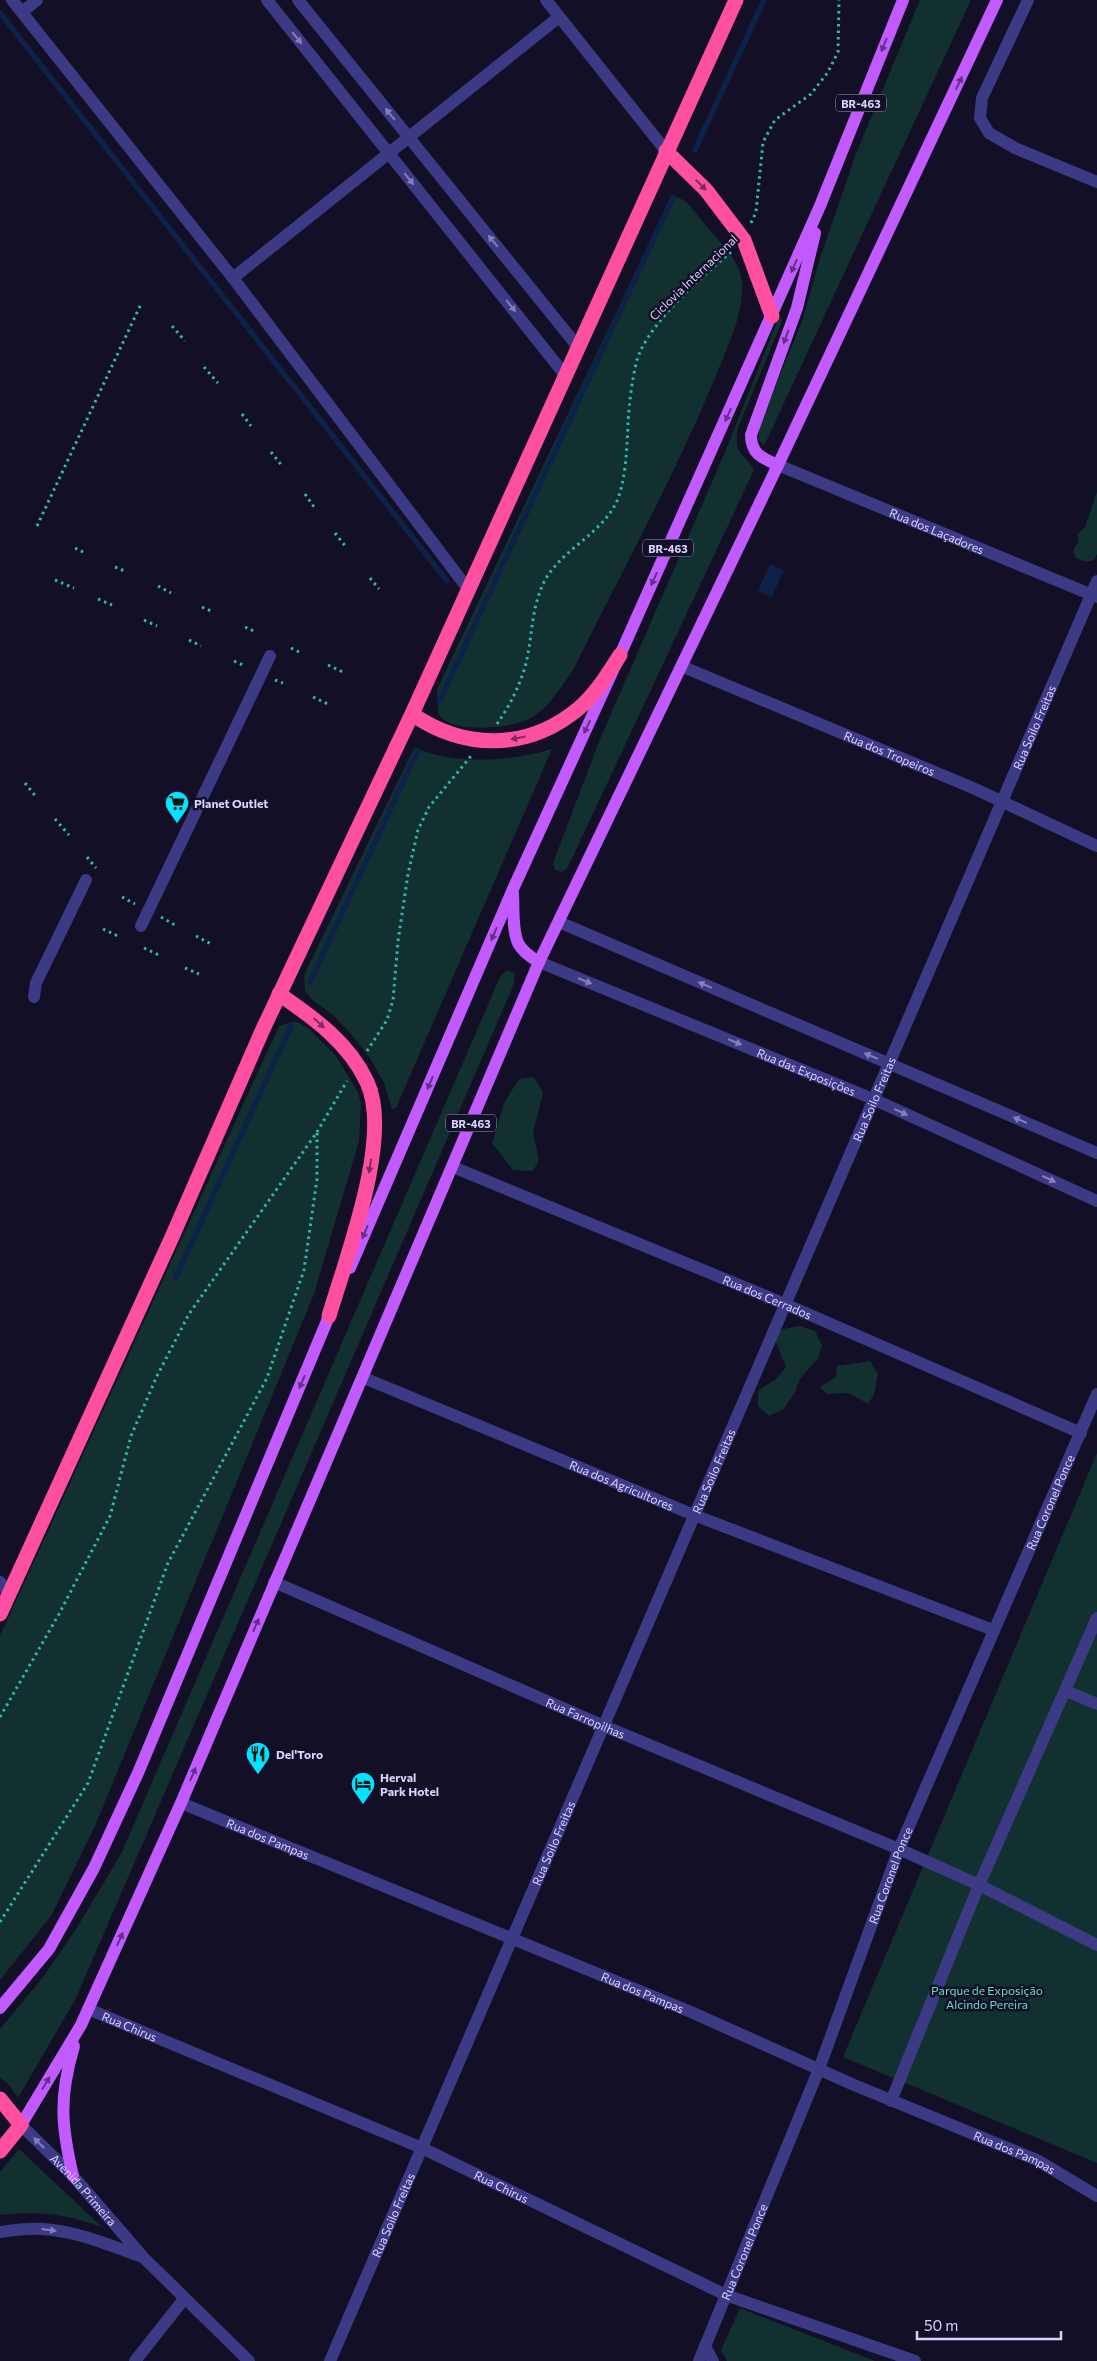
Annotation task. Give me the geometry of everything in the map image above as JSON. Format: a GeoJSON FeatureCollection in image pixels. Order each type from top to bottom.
{"type":"FeatureCollection","features":[{"type":"Feature","properties":{"kind":"highway"},"geometry":{"type":"LineString","coordinates":[[0,1614],[5,1588],[172,1237],[279,994],[412,714],[736,0]]}},
{"type":"Feature","properties":{"kind":"highway"},"geometry":{"type":"LineString","coordinates":[[666,151],[706,190],[744,240],[772,316]]}},
{"type":"Feature","properties":{"kind":"highway"},"geometry":{"type":"LineString","coordinates":[[412,714],[428,725],[450,735],[484,742],[518,739],[550,728],[578,709],[601,684],[620,656]]}},
{"type":"Feature","properties":{"kind":"highway"},"geometry":{"type":"LineString","coordinates":[[279,994],[308,1013],[339,1041],[357,1064],[370,1092],[374,1107],[376,1132],[367,1184],[329,1316]]}},
{"type":"Feature","properties":{"kind":"highway"},"geometry":{"type":"LineString","coordinates":[[0,2099],[21,2125]]}},
{"type":"Feature","properties":{"kind":"highway","name":"BR-463"},"geometry":{"type":"LineString","coordinates":[[0,2151],[21,2125]]}},
{"type":"Feature","properties":{"kind":"main road","name":"BR-463"},"geometry":{"type":"LineString","coordinates":[[0,2008],[49,1949],[94,1868],[138,1773],[329,1316],[513,889],[620,656],[772,316],[820,206],[903,0]]}},
{"type":"Feature","properties":{"kind":"main road","name":"BR-463"},"geometry":{"type":"LineString","coordinates":[[21,2125],[81,2025],[181,1803],[540,962],[680,666],[778,465],[997,0]]}},
{"type":"Feature","properties":{"kind":"main road"},"geometry":{"type":"LineString","coordinates":[[778,465],[762,458],[755,452],[751,445],[751,435],[797,308],[820,206]]}},
{"type":"Feature","properties":{"kind":"main road"},"geometry":{"type":"LineString","coordinates":[[513,889],[514,918],[518,943],[528,955],[540,962]]}},
{"type":"Feature","properties":{"kind":"main road"},"geometry":{"type":"LineString","coordinates":[[73,2176],[64,2140],[62,2107],[65,2076],[81,2025]]}},
{"type":"Feature","properties":{"kind":"street"},"geometry":{"type":"LineString","coordinates":[[12,0],[233,278],[468,589]]}},
{"type":"Feature","properties":{"kind":"street"},"geometry":{"type":"LineString","coordinates":[[22,12],[37,0]]}},
{"type":"Feature","properties":{"kind":"street"},"geometry":{"type":"LineString","coordinates":[[267,0],[565,375]]}},
{"type":"Feature","properties":{"kind":"street"},"geometry":{"type":"LineString","coordinates":[[298,0],[578,347]]}},
{"type":"Feature","properties":{"kind":"street"},"geometry":{"type":"LineString","coordinates":[[546,0],[666,151]]}},
{"type":"Feature","properties":{"kind":"street"},"geometry":{"type":"LineString","coordinates":[[1028,0],[982,98],[980,118],[989,133],[1015,148],[1097,182]]}},
{"type":"Feature","properties":{"kind":"street"},"geometry":{"type":"LineString","coordinates":[[233,278],[560,17]]}},
{"type":"Feature","properties":{"kind":"street","name":"Rua dos Laçadores"},"geometry":{"type":"LineString","coordinates":[[778,465],[1094,596]]}},
{"type":"Feature","properties":{"kind":"street","name":"Rua Soilo Freitas"},"geometry":{"type":"LineString","coordinates":[[330,2361],[1001,802],[1094,596],[1097,581]]}},
{"type":"Feature","properties":{"kind":"street"},"geometry":{"type":"LineString","coordinates":[[141,926],[270,656]]}},
{"type":"Feature","properties":{"kind":"street","name":"Rua dos Tropeiros"},"geometry":{"type":"LineString","coordinates":[[680,666],[973,788],[1097,846]]}},
{"type":"Feature","properties":{"kind":"street"},"geometry":{"type":"LineString","coordinates":[[34,997],[36,983],[86,880]]}},
{"type":"Feature","properties":{"kind":"street"},"geometry":{"type":"LineString","coordinates":[[559,922],[1097,1153]]}},
{"type":"Feature","properties":{"kind":"street","name":"Rua das Exposições"},"geometry":{"type":"LineString","coordinates":[[540,962],[873,1099],[1097,1201]]}},
{"type":"Feature","properties":{"kind":"street","name":"Rua dos Cerrados"},"geometry":{"type":"LineString","coordinates":[[452,1167],[785,1304],[1081,1433]]}},
{"type":"Feature","properties":{"kind":"street","name":"Rua dos Agricultores"},"geometry":{"type":"LineString","coordinates":[[364,1378],[694,1515],[993,1630]]}},
{"type":"Feature","properties":{"kind":"street","name":"Rua Coronel Ponce"},"geometry":{"type":"LineString","coordinates":[[699,2361],[819,2069],[899,1849],[1097,1394]]}},
{"type":"Feature","properties":{"kind":"street","name":"Rua Farropilhas"},"geometry":{"type":"LineString","coordinates":[[274,1582],[604,1726],[899,1849],[979,1885],[1097,1945]]}},
{"type":"Feature","properties":{"kind":"street"},"geometry":{"type":"LineString","coordinates":[[891,2101],[979,1885],[1097,1618]]}},
{"type":"Feature","properties":{"kind":"street"},"geometry":{"type":"LineString","coordinates":[[1066,1691],[1097,1704]]}},
{"type":"Feature","properties":{"kind":"street","name":"Rua dos Pampas"},"geometry":{"type":"LineString","coordinates":[[181,1803],[691,2012],[891,2101],[1037,2160],[1097,2196]]}},
{"type":"Feature","properties":{"kind":"street","name":"Rua Chirus"},"geometry":{"type":"LineString","coordinates":[[88,2009],[422,2148],[726,2295],[901,2358],[915,2361]]}},
{"type":"Feature","properties":{"kind":"street","name":"Avenida Primeira"},"geometry":{"type":"LineString","coordinates":[[21,2125],[73,2176],[143,2257],[249,2361]]}},
{"type":"Feature","properties":{"kind":"street","name":"Avenida Primeira"},"geometry":{"type":"LineString","coordinates":[[0,2232],[43,2229],[63,2232],[100,2241],[143,2257]]}},
{"type":"Feature","properties":{"kind":"street"},"geometry":{"type":"LineString","coordinates":[[135,2361],[184,2299]]}},
{"type":"Feature","properties":{"kind":"street"},"geometry":{"type":"LineString","coordinates":[[706,2346],[713,2361]]}},
{"type":"Feature","properties":{"kind":"path","name":"Ciclovia Internacional"},"geometry":{"type":"LineString","coordinates":[[509,708],[525,666],[531,619],[544,582],[560,562],[594,532],[616,504],[624,471],[629,410],[639,354],[652,329],[744,240],[756,212],[763,142],[775,120],[810,94],[828,72],[838,52],[840,0]]}},
{"type":"Feature","properties":{"kind":"path"},"geometry":{"type":"LineString","coordinates":[[37,526],[141,304]]}},
{"type":"Feature","properties":{"kind":"path"},"geometry":{"type":"LineString","coordinates":[[172,326],[185,341]]}},
{"type":"Feature","properties":{"kind":"path"},"geometry":{"type":"LineString","coordinates":[[204,367],[218,383]]}},
{"type":"Feature","properties":{"kind":"path"},"geometry":{"type":"LineString","coordinates":[[242,414],[251,426]]}},
{"type":"Feature","properties":{"kind":"path"},"geometry":{"type":"LineString","coordinates":[[272,452],[283,467]]}},
{"type":"Feature","properties":{"kind":"path"},"geometry":{"type":"LineString","coordinates":[[305,494],[314,507]]}},
{"type":"Feature","properties":{"kind":"path"},"geometry":{"type":"LineString","coordinates":[[335,533],[346,547]]}},
{"type":"Feature","properties":{"kind":"path"},"geometry":{"type":"LineString","coordinates":[[75,548],[85,553]]}},
{"type":"Feature","properties":{"kind":"path"},"geometry":{"type":"LineString","coordinates":[[115,567],[127,572]]}},
{"type":"Feature","properties":{"kind":"path"},"geometry":{"type":"LineString","coordinates":[[370,578],[379,589]]}},
{"type":"Feature","properties":{"kind":"path"},"geometry":{"type":"LineString","coordinates":[[55,580],[74,588]]}},
{"type":"Feature","properties":{"kind":"path"},"geometry":{"type":"LineString","coordinates":[[158,586],[171,592]]}},
{"type":"Feature","properties":{"kind":"path"},"geometry":{"type":"LineString","coordinates":[[98,599],[112,605]]}},
{"type":"Feature","properties":{"kind":"path"},"geometry":{"type":"LineString","coordinates":[[202,607],[213,612]]}},
{"type":"Feature","properties":{"kind":"path"},"geometry":{"type":"LineString","coordinates":[[144,620],[157,626]]}},
{"type":"Feature","properties":{"kind":"path"},"geometry":{"type":"LineString","coordinates":[[245,627],[256,632]]}},
{"type":"Feature","properties":{"kind":"path"},"geometry":{"type":"LineString","coordinates":[[189,640],[201,646]]}},
{"type":"Feature","properties":{"kind":"path"},"geometry":{"type":"LineString","coordinates":[[291,648],[299,652]]}},
{"type":"Feature","properties":{"kind":"path"},"geometry":{"type":"LineString","coordinates":[[234,661],[245,666]]}},
{"type":"Feature","properties":{"kind":"path"},"geometry":{"type":"LineString","coordinates":[[328,665],[343,672]]}},
{"type":"Feature","properties":{"kind":"path"},"geometry":{"type":"LineString","coordinates":[[314,697],[328,704]]}},
{"type":"Feature","properties":{"kind":"path"},"geometry":{"type":"LineString","coordinates":[[374,1040],[387,1020],[393,1000],[398,941],[408,874],[418,830],[430,807],[465,763]]}},
{"type":"Feature","properties":{"kind":"path"},"geometry":{"type":"LineString","coordinates":[[25,783],[37,798]]}},
{"type":"Feature","properties":{"kind":"path"},"geometry":{"type":"LineString","coordinates":[[55,819],[69,835]]}},
{"type":"Feature","properties":{"kind":"path"},"geometry":{"type":"LineString","coordinates":[[122,897],[137,905]]}},
{"type":"Feature","properties":{"kind":"path"},"geometry":{"type":"LineString","coordinates":[[158,916],[175,925]]}},
{"type":"Feature","properties":{"kind":"path"},"geometry":{"type":"LineString","coordinates":[[104,929],[118,936]]}},
{"type":"Feature","properties":{"kind":"path"},"geometry":{"type":"LineString","coordinates":[[196,936],[211,944]]}},
{"type":"Feature","properties":{"kind":"path"},"geometry":{"type":"LineString","coordinates":[[144,948],[161,956]]}},
{"type":"Feature","properties":{"kind":"path"},"geometry":{"type":"LineString","coordinates":[[185,968],[198,974]]}},
{"type":"Feature","properties":{"kind":"path"},"geometry":{"type":"LineString","coordinates":[[0,1717],[59,1614],[110,1516],[131,1436],[157,1376],[189,1314],[317,1132],[357,1064]]}},
{"type":"Feature","properties":{"kind":"path"},"geometry":{"type":"LineString","coordinates":[[0,1922],[88,1783],[168,1563],[267,1378],[304,1270],[317,1179],[317,1132]]}},
{"type":"Feature","properties":{"kind":"green space"},"geometry":{"type":"Polygon","coordinates":[[[920,0],[971,0],[764,446],[759,440],[759,427],[802,321],[820,258],[857,151],[920,0]]]}},
{"type":"Feature","properties":{"kind":"green space"},"geometry":{"type":"Polygon","coordinates":[[[671,197],[682,199],[687,203],[724,246],[741,276],[742,296],[737,320],[699,415],[665,488],[573,670],[549,703],[529,719],[509,725],[481,728],[466,727],[444,720],[438,713],[437,689],[671,197]]]}},
{"type":"Feature","properties":{"kind":"green space"},"geometry":{"type":"Polygon","coordinates":[[[781,318],[782,321],[738,428],[738,449],[754,470],[567,869],[562,872],[555,870],[553,863],[600,739],[725,452],[778,319],[781,318]]]}},
{"type":"Feature","properties":{"kind":"green space"},"geometry":{"type":"Polygon","coordinates":[[[1097,492],[1097,554],[1093,561],[1083,561],[1076,558],[1073,551],[1078,542],[1078,534],[1085,527],[1097,492]]]}},
{"type":"Feature","properties":{"kind":"green space"},"geometry":{"type":"Polygon","coordinates":[[[414,748],[448,757],[483,760],[518,757],[552,749],[396,1108],[392,1109],[384,1083],[370,1058],[334,1016],[310,998],[305,990],[304,975],[414,748]]]}},
{"type":"Feature","properties":{"kind":"green space"},"geometry":{"type":"Polygon","coordinates":[[[506,970],[515,973],[514,984],[76,1998],[18,2098],[8,2084],[0,2078],[0,2029],[44,1976],[76,1929],[121,1854],[500,977],[506,970]]]}},
{"type":"Feature","properties":{"kind":"green space"},"geometry":{"type":"Polygon","coordinates":[[[295,1021],[308,1028],[336,1056],[358,1092],[361,1104],[359,1141],[314,1294],[95,1826],[51,1916],[0,1980],[0,1636],[279,1026],[295,1021]]]}},
{"type":"Feature","properties":{"kind":"green space"},"geometry":{"type":"Polygon","coordinates":[[[534,1077],[543,1093],[533,1133],[539,1160],[533,1171],[513,1170],[492,1143],[504,1103],[519,1079],[534,1077]]]}},
{"type":"Feature","properties":{"kind":"green space"},"geometry":{"type":"Polygon","coordinates":[[[800,1326],[815,1331],[822,1345],[818,1358],[800,1379],[795,1392],[784,1409],[769,1416],[758,1406],[758,1391],[776,1379],[786,1367],[775,1340],[778,1330],[800,1326]]]}},
{"type":"Feature","properties":{"kind":"green space"},"geometry":{"type":"Polygon","coordinates":[[[870,1361],[878,1374],[874,1395],[869,1402],[870,1405],[848,1393],[827,1394],[820,1387],[836,1377],[837,1366],[870,1361]]]}},
{"type":"Feature","properties":{"kind":"green space","name":"Parque de Exposição Alcindo Pereira"},"geometry":{"type":"Polygon","coordinates":[[[1097,1453],[1097,2163],[843,2057],[1097,1453]]]}},
{"type":"Feature","properties":{"kind":"green space"},"geometry":{"type":"Polygon","coordinates":[[[19,2149],[102,2227],[52,2214],[0,2215],[0,2172],[19,2149]]]}},
{"type":"Feature","properties":{"kind":"green space"},"geometry":{"type":"Polygon","coordinates":[[[740,2308],[875,2361],[727,2361],[721,2350],[740,2308]]]}},
{"type":"Feature","properties":{"kind":"water"},"geometry":{"type":"Polygon","coordinates":[[[770,564],[784,570],[772,597],[758,591],[770,564]]]}},
{"type":"Feature","properties":{"kind":"waterway"},"geometry":{"type":"LineString","coordinates":[[695,150],[764,0]]}},
{"type":"Feature","properties":{"kind":"waterway"},"geometry":{"type":"LineString","coordinates":[[0,13],[447,581]]}},
{"type":"Feature","properties":{"kind":"waterway"},"geometry":{"type":"LineString","coordinates":[[440,700],[673,197]]}},
{"type":"Feature","properties":{"kind":"waterway"},"geometry":{"type":"LineString","coordinates":[[310,982],[418,750]]}},
{"type":"Feature","properties":{"kind":"waterway"},"geometry":{"type":"LineString","coordinates":[[176,1277],[291,1026]]}},
{"type":"Feature","properties":{"kind":"place","name":"Planet Outlet"},"geometry":{"type":"Point","coordinates":[177,824]}},
{"type":"Feature","properties":{"kind":"place","name":"Del'Toro"},"geometry":{"type":"Point","coordinates":[258,1775]}},
{"type":"Feature","properties":{"kind":"place","name":"Herval Park Hotel"},"geometry":{"type":"Point","coordinates":[363,1805]}}]}
